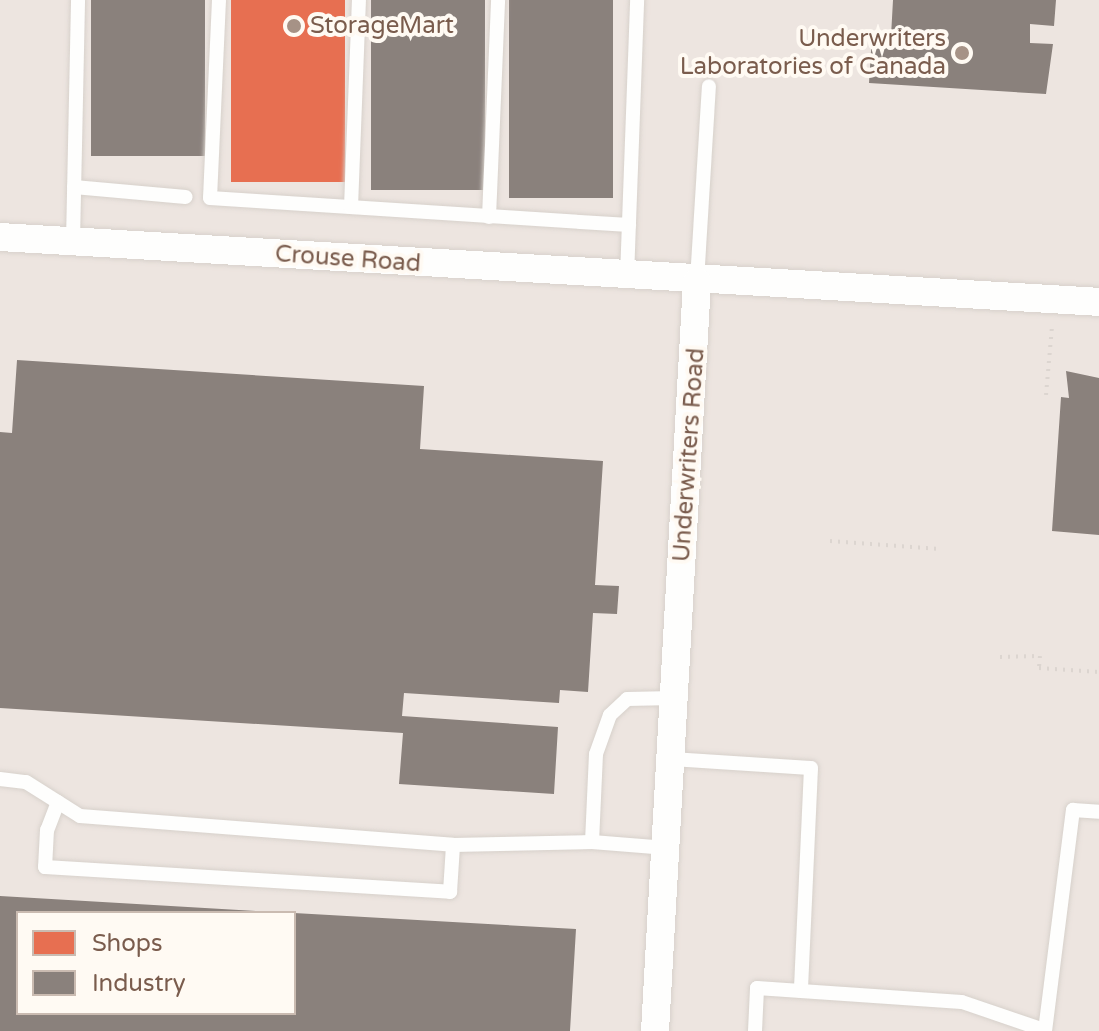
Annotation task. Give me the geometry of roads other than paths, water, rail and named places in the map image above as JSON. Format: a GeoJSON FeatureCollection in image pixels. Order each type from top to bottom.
{"type":"FeatureCollection","features":[{"type":"Feature","properties":{"kind":"street","name":"Crouse Road"},"geometry":{"type":"LineString","coordinates":[[0,237],[697,282]]}},
{"type":"Feature","properties":{"kind":"street"},"geometry":{"type":"LineString","coordinates":[[697,282],[1099,302]]}},
{"type":"Feature","properties":{"kind":"street","name":"Underwriters Road"},"geometry":{"type":"LineString","coordinates":[[655,1031],[697,282]]}},
{"type":"Feature","properties":{"kind":"lane"},"geometry":{"type":"LineString","coordinates":[[73,241],[78,0]]}},
{"type":"Feature","properties":{"kind":"lane"},"geometry":{"type":"LineString","coordinates":[[219,0],[210,198],[629,225]]}},
{"type":"Feature","properties":{"kind":"lane"},"geometry":{"type":"LineString","coordinates":[[351,207],[359,0]]}},
{"type":"Feature","properties":{"kind":"lane"},"geometry":{"type":"LineString","coordinates":[[489,217],[498,0]]}},
{"type":"Feature","properties":{"kind":"lane"},"geometry":{"type":"LineString","coordinates":[[627,277],[637,0]]}},
{"type":"Feature","properties":{"kind":"lane"},"geometry":{"type":"LineString","coordinates":[[697,282],[709,86]]}},
{"type":"Feature","properties":{"kind":"lane"},"geometry":{"type":"LineString","coordinates":[[74,187],[186,197]]}},
{"type":"Feature","properties":{"kind":"lane"},"geometry":{"type":"LineString","coordinates":[[592,842],[596,754],[610,715],[627,699],[674,698]]}},
{"type":"Feature","properties":{"kind":"lane"},"geometry":{"type":"LineString","coordinates":[[671,759],[811,768],[801,991]]}},
{"type":"Feature","properties":{"kind":"lane"},"geometry":{"type":"LineString","coordinates":[[0,779],[26,782],[80,816],[453,845],[592,842],[667,848]]}},
{"type":"Feature","properties":{"kind":"lane"},"geometry":{"type":"LineString","coordinates":[[58,802],[47,830],[45,867],[450,892],[453,845]]}},
{"type":"Feature","properties":{"kind":"lane"},"geometry":{"type":"LineString","coordinates":[[755,1031],[757,988],[962,1002],[1044,1030],[1073,810],[1099,812]]}},
{"type":"Feature","properties":{"kind":"place","name":"StorageMart"},"geometry":{"type":"Point","coordinates":[294,26]}},
{"type":"Feature","properties":{"kind":"place","name":"Underwriters Laboratories of Canada"},"geometry":{"type":"Point","coordinates":[962,53]}}]}
